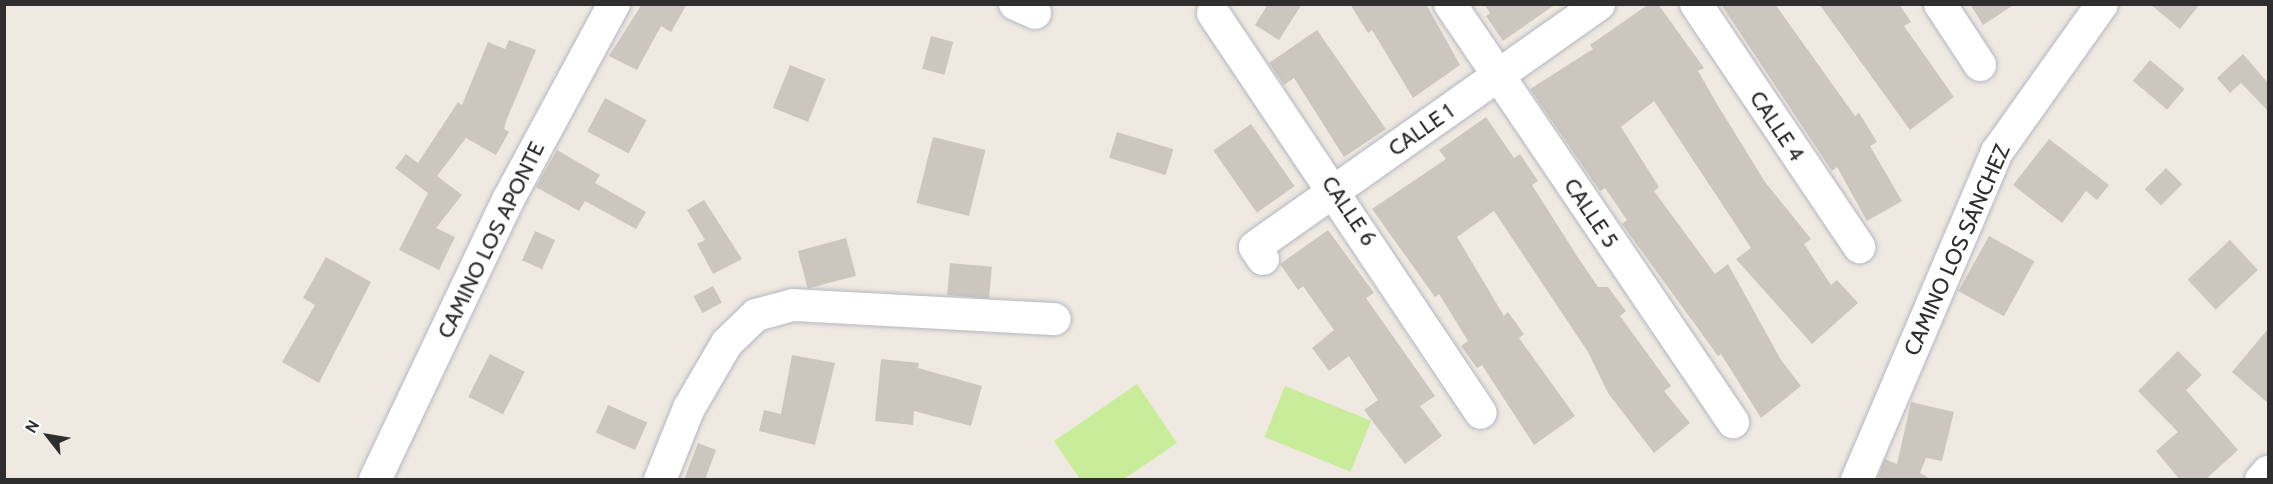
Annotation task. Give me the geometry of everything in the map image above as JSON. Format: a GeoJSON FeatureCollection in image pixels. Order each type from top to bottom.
{"type":"FeatureCollection","features":[{"type":"Feature","properties":{"kind":"street","name":"CAMINO LOS APONTE"},"geometry":{"type":"LineString","coordinates":[[375,480],[508,200],[614,4]]}},
{"type":"Feature","properties":{"kind":"street","name":"CALLE 5"},"geometry":{"type":"LineString","coordinates":[[1450,4],[1733,422]]}},
{"type":"Feature","properties":{"kind":"street","name":"CALLE 1"},"geometry":{"type":"LineString","coordinates":[[1263,259],[1255,247],[1599,4]]}},
{"type":"Feature","properties":{"kind":"street","name":"CALLE 4"},"geometry":{"type":"LineString","coordinates":[[1696,4],[1859,247]]}},
{"type":"Feature","properties":{"kind":"street"},"geometry":{"type":"LineString","coordinates":[[1940,4],[1980,66]]}},
{"type":"Feature","properties":{"kind":"street","name":"CAMINO LOS SÁNCHEZ"},"geometry":{"type":"LineString","coordinates":[[1857,480],[1997,152],[2102,4]]}},
{"type":"Feature","properties":{"kind":"street","name":"CALLE 6"},"geometry":{"type":"LineString","coordinates":[[1213,13],[1335,190],[1481,413]]}},
{"type":"Feature","properties":{"kind":"street"},"geometry":{"type":"LineString","coordinates":[[660,480],[689,408],[727,343],[756,315],[793,305],[1055,319]]}},
{"type":"Feature","properties":{"kind":"street"},"geometry":{"type":"LineString","coordinates":[[2261,480],[2268,472]]}},
{"type":"Feature","properties":{"kind":"green space"},"geometry":{"type":"Polygon","coordinates":[[[1137,384],[1177,443],[1124,479],[1080,479],[1054,441],[1137,384]]]}},
{"type":"Feature","properties":{"kind":"green space"},"geometry":{"type":"Polygon","coordinates":[[[1285,386],[1371,421],[1351,472],[1264,437],[1285,386]]]}},
{"type":"Feature","properties":{"kind":"building"},"geometry":{"type":"Polygon","coordinates":[[[642,4],[687,4],[671,32],[661,26],[637,70],[609,56],[642,4]]]}},
{"type":"Feature","properties":{"kind":"building"},"geometry":{"type":"Polygon","coordinates":[[[1268,4],[1302,4],[1279,40],[1255,25],[1268,4]]]}},
{"type":"Feature","properties":{"kind":"building"},"geometry":{"type":"Polygon","coordinates":[[[1350,4],[1426,4],[1460,65],[1413,98],[1372,30],[1368,33],[1350,4]]]}},
{"type":"Feature","properties":{"kind":"building"},"geometry":{"type":"Polygon","coordinates":[[[1484,4],[1556,4],[1503,41],[1486,16],[1490,13],[1484,4]]]}},
{"type":"Feature","properties":{"kind":"building"},"geometry":{"type":"Polygon","coordinates":[[[1649,4],[1658,4],[1704,68],[1698,71],[1717,104],[1765,182],[1811,239],[1804,244],[1831,285],[1837,280],[1858,303],[1812,344],[1736,259],[1751,248],[1654,101],[1621,127],[1659,187],[1654,191],[1715,274],[1728,264],[1781,360],[1801,386],[1761,418],[1721,354],[1718,356],[1622,224],[1627,220],[1605,188],[1600,191],[1530,89],[1593,49],[1590,45],[1649,4]]]}},
{"type":"Feature","properties":{"kind":"building"},"geometry":{"type":"Polygon","coordinates":[[[1721,4],[1775,4],[1855,116],[1859,113],[1877,142],[1870,146],[1902,201],[1867,221],[1837,167],[1832,171],[1721,4]]]}},
{"type":"Feature","properties":{"kind":"building"},"geometry":{"type":"Polygon","coordinates":[[[1819,4],[1899,4],[1911,22],[1904,26],[1954,97],[1910,130],[1819,4]]]}},
{"type":"Feature","properties":{"kind":"building"},"geometry":{"type":"Polygon","coordinates":[[[1970,4],[2015,4],[1983,25],[1970,4]]]}},
{"type":"Feature","properties":{"kind":"building"},"geometry":{"type":"Polygon","coordinates":[[[2150,4],[2200,4],[2180,29],[2150,4]]]}},
{"type":"Feature","properties":{"kind":"building"},"geometry":{"type":"Polygon","coordinates":[[[1317,30],[1386,129],[1344,157],[1294,78],[1284,85],[1269,63],[1317,30]]]}},
{"type":"Feature","properties":{"kind":"building"},"geometry":{"type":"Polygon","coordinates":[[[931,36],[953,42],[944,75],[922,69],[931,36]]]}},
{"type":"Feature","properties":{"kind":"building"},"geometry":{"type":"Polygon","coordinates":[[[509,40],[536,50],[506,121],[504,129],[509,132],[496,155],[466,138],[437,176],[462,195],[436,228],[455,237],[439,270],[399,250],[428,193],[395,168],[406,154],[418,163],[458,102],[462,105],[488,42],[505,49],[509,40]]]}},
{"type":"Feature","properties":{"kind":"building"},"geometry":{"type":"Polygon","coordinates":[[[2243,54],[2268,83],[2268,111],[2241,83],[2230,93],[2217,78],[2243,54]]]}},
{"type":"Feature","properties":{"kind":"building"},"geometry":{"type":"Polygon","coordinates":[[[2150,60],[2184,89],[2167,110],[2133,81],[2150,60]]]}},
{"type":"Feature","properties":{"kind":"building"},"geometry":{"type":"Polygon","coordinates":[[[790,65],[825,79],[808,122],[773,108],[790,65]]]}},
{"type":"Feature","properties":{"kind":"building"},"geometry":{"type":"Polygon","coordinates":[[[605,98],[646,120],[629,154],[587,132],[605,98]]]}},
{"type":"Feature","properties":{"kind":"building"},"geometry":{"type":"Polygon","coordinates":[[[1486,117],[1514,158],[1520,154],[1538,181],[1532,185],[1598,287],[1608,287],[1626,311],[1620,316],[1671,386],[1664,391],[1690,423],[1654,453],[1608,393],[1588,352],[1494,211],[1457,237],[1504,316],[1508,312],[1524,334],[1519,338],[1575,416],[1534,445],[1482,365],[1477,368],[1461,346],[1468,341],[1439,294],[1435,297],[1372,209],[1446,159],[1439,150],[1486,117]]]}},
{"type":"Feature","properties":{"kind":"building"},"geometry":{"type":"Polygon","coordinates":[[[1251,124],[1295,186],[1257,213],[1213,150],[1251,124]]]}},
{"type":"Feature","properties":{"kind":"building"},"geometry":{"type":"Polygon","coordinates":[[[1117,132],[1173,149],[1166,175],[1109,158],[1117,132]]]}},
{"type":"Feature","properties":{"kind":"building"},"geometry":{"type":"Polygon","coordinates":[[[933,137],[985,150],[969,216],[917,203],[933,137]]]}},
{"type":"Feature","properties":{"kind":"building"},"geometry":{"type":"Polygon","coordinates":[[[2049,139],[2109,185],[2097,200],[2086,191],[2062,223],[2013,185],[2049,139]]]}},
{"type":"Feature","properties":{"kind":"building"},"geometry":{"type":"Polygon","coordinates":[[[557,150],[600,175],[595,183],[646,212],[636,229],[585,201],[579,211],[536,187],[557,150]]]}},
{"type":"Feature","properties":{"kind":"building"},"geometry":{"type":"Polygon","coordinates":[[[2166,168],[2182,184],[2161,205],[2145,189],[2166,168]]]}},
{"type":"Feature","properties":{"kind":"building"},"geometry":{"type":"Polygon","coordinates":[[[704,200],[742,259],[713,274],[697,244],[705,240],[687,210],[704,200]]]}},
{"type":"Feature","properties":{"kind":"building"},"geometry":{"type":"Polygon","coordinates":[[[1328,230],[1374,293],[1366,298],[1435,396],[1420,406],[1442,436],[1405,464],[1364,410],[1378,400],[1349,356],[1329,371],[1312,348],[1334,330],[1303,286],[1298,290],[1280,264],[1328,230]]]}},
{"type":"Feature","properties":{"kind":"building"},"geometry":{"type":"Polygon","coordinates":[[[535,231],[555,240],[542,269],[522,260],[535,231]]]}},
{"type":"Feature","properties":{"kind":"building"},"geometry":{"type":"Polygon","coordinates":[[[1989,236],[2034,261],[2004,316],[1958,291],[1989,236]]]}},
{"type":"Feature","properties":{"kind":"building"},"geometry":{"type":"Polygon","coordinates":[[[846,238],[856,276],[808,289],[798,251],[846,238]]]}},
{"type":"Feature","properties":{"kind":"building"},"geometry":{"type":"Polygon","coordinates":[[[2230,240],[2258,270],[2216,310],[2188,280],[2230,240]]]}},
{"type":"Feature","properties":{"kind":"building"},"geometry":{"type":"Polygon","coordinates":[[[326,257],[371,282],[319,383],[282,362],[315,305],[303,298],[326,257]]]}},
{"type":"Feature","properties":{"kind":"building"},"geometry":{"type":"Polygon","coordinates":[[[950,263],[992,267],[989,299],[947,295],[950,263]]]}},
{"type":"Feature","properties":{"kind":"building"},"geometry":{"type":"Polygon","coordinates":[[[713,286],[722,303],[702,313],[694,296],[713,286]]]}},
{"type":"Feature","properties":{"kind":"building"},"geometry":{"type":"Polygon","coordinates":[[[2268,329],[2268,403],[2232,372],[2268,329]]]}},
{"type":"Feature","properties":{"kind":"building"},"geometry":{"type":"Polygon","coordinates":[[[2178,351],[2202,375],[2186,390],[2238,450],[2205,480],[2180,480],[2156,451],[2178,432],[2138,391],[2178,351]]]}},
{"type":"Feature","properties":{"kind":"building"},"geometry":{"type":"Polygon","coordinates":[[[490,354],[525,372],[503,414],[468,397],[490,354]]]}},
{"type":"Feature","properties":{"kind":"building"},"geometry":{"type":"Polygon","coordinates":[[[792,355],[835,363],[815,445],[759,431],[764,410],[781,414],[792,355]]]}},
{"type":"Feature","properties":{"kind":"building"},"geometry":{"type":"Polygon","coordinates":[[[881,359],[919,363],[918,368],[982,386],[971,426],[914,411],[913,425],[875,421],[881,359]]]}},
{"type":"Feature","properties":{"kind":"building"},"geometry":{"type":"Polygon","coordinates":[[[1911,402],[1954,412],[1942,461],[1926,458],[1920,473],[1933,480],[1877,480],[1885,459],[1897,464],[1911,402]]]}},
{"type":"Feature","properties":{"kind":"building"},"geometry":{"type":"Polygon","coordinates":[[[608,405],[647,422],[635,450],[596,432],[608,405]]]}},
{"type":"Feature","properties":{"kind":"building"},"geometry":{"type":"Polygon","coordinates":[[[698,443],[716,450],[705,480],[684,480],[698,443]]]}}]}
